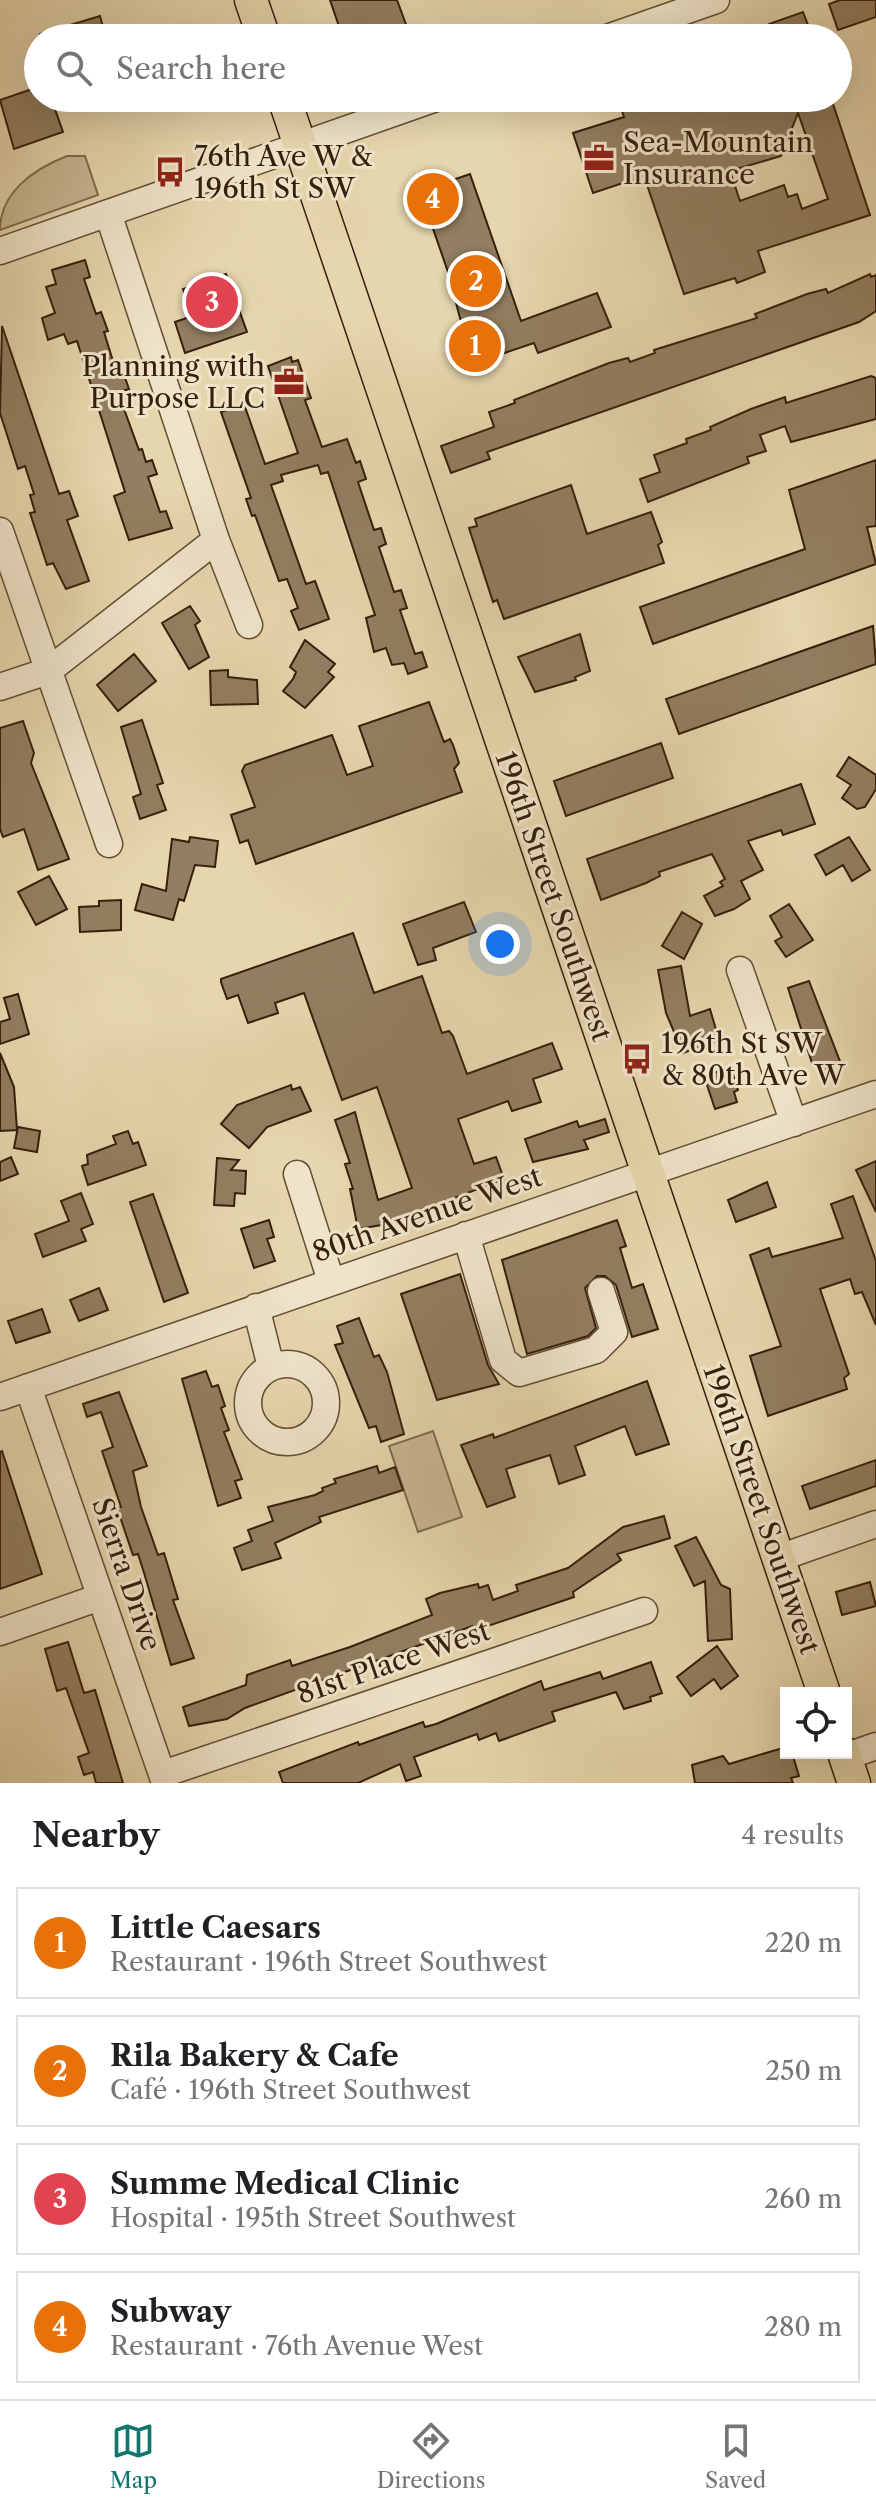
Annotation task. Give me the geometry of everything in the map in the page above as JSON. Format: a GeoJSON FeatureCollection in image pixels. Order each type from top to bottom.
{"type":"FeatureCollection","features":[{"type":"Feature","properties":{"kind":"main road"},"geometry":{"type":"LineString","coordinates":[[251,0],[259,24]]}},
{"type":"Feature","properties":{"kind":"main road","name":"196th Street Southwest"},"geometry":{"type":"LineString","coordinates":[[289,112],[822,1687]]}},
{"type":"Feature","properties":{"kind":"street"},"geometry":{"type":"LineString","coordinates":[[647,24],[716,0]]}},
{"type":"Feature","properties":{"kind":"street"},"geometry":{"type":"LineString","coordinates":[[0,251],[397,112]]}},
{"type":"Feature","properties":{"kind":"street"},"geometry":{"type":"LineString","coordinates":[[108,213],[216,540],[249,625]]}},
{"type":"Feature","properties":{"kind":"street"},"geometry":{"type":"LineString","coordinates":[[0,531],[109,844]]}},
{"type":"Feature","properties":{"kind":"street"},"geometry":{"type":"LineString","coordinates":[[0,687],[48,671],[216,540]]}},
{"type":"Feature","properties":{"kind":"street"},"geometry":{"type":"LineString","coordinates":[[740,970],[794,1123]]}},
{"type":"Feature","properties":{"kind":"street","name":"80th Avenue West"},"geometry":{"type":"LineString","coordinates":[[0,1397],[876,1094]]}},
{"type":"Feature","properties":{"kind":"street"},"geometry":{"type":"LineString","coordinates":[[297,1174],[331,1281]]}},
{"type":"Feature","properties":{"kind":"street"},"geometry":{"type":"LineString","coordinates":[[466,1235],[503,1360],[519,1373],[596,1350],[614,1332],[601,1291]]}},
{"type":"Feature","properties":{"kind":"street"},"geometry":{"type":"LineString","coordinates":[[256,1307],[271,1367]]}},
{"type":"Feature","properties":{"kind":"street","name":"Sierra Drive"},"geometry":{"type":"LineString","coordinates":[[28,1387],[164,1778]]}},
{"type":"Feature","properties":{"kind":"street"},"geometry":{"type":"LineString","coordinates":[[779,1558],[876,1524]]}},
{"type":"Feature","properties":{"kind":"street"},"geometry":{"type":"LineString","coordinates":[[0,1632],[100,1597]]}},
{"type":"Feature","properties":{"kind":"street","name":"81st Place West"},"geometry":{"type":"LineString","coordinates":[[164,1778],[644,1611]]}},
{"type":"Feature","properties":{"kind":"street"},"geometry":{"type":"LineString","coordinates":[[848,1764],[876,1746]]}},
{"type":"Feature","properties":{"kind":"shaded area"},"geometry":{"type":"Polygon","coordinates":[[[67,156],[85,156],[98,195],[0,230],[2,216],[12,193],[31,175],[67,156]]]}},
{"type":"Feature","properties":{"kind":"shaded area"},"geometry":{"type":"Polygon","coordinates":[[[433,1431],[462,1517],[418,1532],[389,1446],[433,1431]]]}},
{"type":"Feature","properties":{"kind":"building"},"geometry":{"type":"Polygon","coordinates":[[[330,0],[397,0],[406,24],[338,24],[330,0]]]}},
{"type":"Feature","properties":{"kind":"building"},"geometry":{"type":"Polygon","coordinates":[[[840,0],[876,0],[876,17],[852,25],[836,24],[829,4],[840,0]]]}},
{"type":"Feature","properties":{"kind":"building"},"geometry":{"type":"Polygon","coordinates":[[[803,12],[808,24],[769,24],[803,12]]]}},
{"type":"Feature","properties":{"kind":"building"},"geometry":{"type":"Polygon","coordinates":[[[100,16],[102,24],[73,24],[100,16]]]}},
{"type":"Feature","properties":{"kind":"building"},"geometry":{"type":"Polygon","coordinates":[[[24,92],[24,112],[56,112],[63,132],[14,149],[0,100],[24,92]]]}},
{"type":"Feature","properties":{"kind":"building"},"geometry":{"type":"Polygon","coordinates":[[[622,112],[836,112],[870,215],[758,251],[765,272],[737,283],[735,278],[684,294],[644,176],[593,193],[573,133],[624,117],[622,112]],[[798,113],[781,156],[730,171],[740,201],[784,185],[788,197],[797,194],[802,209],[828,199],[798,113]]]}},
{"type":"Feature","properties":{"kind":"building"},"geometry":{"type":"Polygon","coordinates":[[[470,174],[521,321],[597,293],[611,327],[538,353],[534,343],[472,364],[448,272],[420,191],[470,174]]]}},
{"type":"Feature","properties":{"kind":"building"},"geometry":{"type":"Polygon","coordinates":[[[85,260],[90,277],[84,279],[96,314],[101,312],[108,331],[104,332],[117,374],[123,372],[129,389],[123,391],[129,408],[124,409],[139,450],[142,449],[146,462],[152,460],[157,474],[148,477],[160,512],[166,511],[172,528],[129,540],[114,496],[125,492],[77,341],[68,344],[64,334],[48,340],[42,318],[55,313],[46,287],[56,284],[52,270],[85,260]]]}},
{"type":"Feature","properties":{"kind":"building"},"geometry":{"type":"Polygon","coordinates":[[[226,274],[247,332],[185,353],[175,322],[193,316],[183,289],[226,274]]]}},
{"type":"Feature","properties":{"kind":"building"},"geometry":{"type":"Polygon","coordinates":[[[870,274],[871,277],[876,275],[876,311],[859,322],[487,452],[490,459],[451,473],[441,446],[494,427],[489,412],[515,403],[514,400],[609,363],[628,358],[630,362],[655,353],[654,350],[757,318],[755,314],[807,294],[826,289],[828,293],[870,274]]]}},
{"type":"Feature","properties":{"kind":"building"},"geometry":{"type":"Polygon","coordinates":[[[2,326],[59,494],[69,491],[78,516],[67,520],[89,581],[66,589],[53,563],[47,565],[30,513],[35,512],[30,495],[34,494],[25,466],[18,469],[0,413],[2,326]]]}},
{"type":"Feature","properties":{"kind":"building"},"geometry":{"type":"Polygon","coordinates":[[[291,357],[292,362],[298,360],[311,398],[305,400],[322,447],[347,439],[356,463],[360,461],[366,479],[358,482],[374,530],[381,528],[386,544],[379,547],[394,592],[401,590],[407,608],[400,610],[415,654],[422,652],[427,667],[408,674],[404,663],[392,665],[386,648],[374,652],[366,618],[375,615],[328,472],[321,474],[318,465],[281,475],[283,481],[271,485],[306,584],[315,581],[329,619],[299,630],[291,611],[298,608],[287,579],[279,581],[255,515],[252,516],[246,499],[251,498],[221,412],[244,404],[265,464],[298,453],[268,366],[291,357]]]}},
{"type":"Feature","properties":{"kind":"building"},"geometry":{"type":"Polygon","coordinates":[[[871,376],[876,378],[876,419],[791,442],[785,426],[760,435],[766,451],[747,457],[749,463],[648,502],[640,479],[660,472],[654,455],[687,443],[686,439],[751,409],[785,397],[786,403],[871,376]]]}},
{"type":"Feature","properties":{"kind":"building"},"geometry":{"type":"Polygon","coordinates":[[[876,460],[876,526],[867,527],[876,564],[653,644],[640,607],[805,549],[789,490],[876,460]]]}},
{"type":"Feature","properties":{"kind":"building"},"geometry":{"type":"Polygon","coordinates":[[[571,485],[587,534],[651,512],[662,542],[658,545],[664,563],[504,619],[497,600],[493,602],[469,528],[477,526],[475,519],[571,485]]]}},
{"type":"Feature","properties":{"kind":"building"},"geometry":{"type":"Polygon","coordinates":[[[190,606],[200,621],[195,625],[209,657],[189,669],[162,623],[190,606]]]}},
{"type":"Feature","properties":{"kind":"building"},"geometry":{"type":"Polygon","coordinates":[[[873,626],[876,664],[679,734],[666,699],[873,626]]]}},
{"type":"Feature","properties":{"kind":"building"},"geometry":{"type":"Polygon","coordinates":[[[580,634],[590,671],[575,677],[576,680],[535,692],[518,657],[580,634]]]}},
{"type":"Feature","properties":{"kind":"building"},"geometry":{"type":"Polygon","coordinates":[[[305,640],[335,664],[328,672],[334,677],[305,708],[283,691],[293,679],[296,672],[290,667],[305,640]]]}},
{"type":"Feature","properties":{"kind":"building"},"geometry":{"type":"Polygon","coordinates":[[[134,654],[156,681],[118,711],[97,685],[134,654]]]}},
{"type":"Feature","properties":{"kind":"building"},"geometry":{"type":"Polygon","coordinates":[[[228,670],[228,677],[257,680],[258,704],[211,705],[210,671],[228,670]]]}},
{"type":"Feature","properties":{"kind":"building"},"geometry":{"type":"Polygon","coordinates":[[[429,702],[444,742],[450,739],[453,745],[459,763],[454,769],[462,792],[256,864],[248,840],[240,843],[231,815],[255,807],[242,771],[245,765],[332,735],[347,775],[373,766],[359,726],[429,702]]]}},
{"type":"Feature","properties":{"kind":"building"},"geometry":{"type":"Polygon","coordinates":[[[142,720],[163,783],[157,785],[166,810],[140,819],[133,797],[141,794],[121,727],[142,720]]]}},
{"type":"Feature","properties":{"kind":"building"},"geometry":{"type":"Polygon","coordinates":[[[23,721],[34,753],[31,763],[69,859],[38,870],[24,829],[3,837],[0,829],[0,728],[23,721]]]}},
{"type":"Feature","properties":{"kind":"building"},"geometry":{"type":"Polygon","coordinates":[[[661,743],[673,778],[566,816],[554,781],[661,743]]]}},
{"type":"Feature","properties":{"kind":"building"},"geometry":{"type":"Polygon","coordinates":[[[849,757],[876,775],[876,789],[865,807],[857,809],[842,798],[851,785],[837,776],[849,757]]]}},
{"type":"Feature","properties":{"kind":"building"},"geometry":{"type":"Polygon","coordinates":[[[801,784],[815,824],[783,835],[781,830],[748,841],[763,870],[741,881],[750,899],[734,909],[715,916],[704,896],[723,886],[720,882],[725,879],[712,854],[659,872],[660,876],[646,883],[601,900],[587,859],[801,784]]]}},
{"type":"Feature","properties":{"kind":"building"},"geometry":{"type":"Polygon","coordinates":[[[190,837],[218,841],[215,867],[195,865],[184,901],[179,899],[173,920],[135,910],[142,884],[166,891],[172,839],[189,842],[190,837]]]}},
{"type":"Feature","properties":{"kind":"building"},"geometry":{"type":"Polygon","coordinates":[[[849,837],[870,870],[852,881],[843,865],[826,875],[815,855],[849,837]]]}},
{"type":"Feature","properties":{"kind":"building"},"geometry":{"type":"Polygon","coordinates":[[[49,876],[67,909],[36,925],[18,892],[49,876]]]}},
{"type":"Feature","properties":{"kind":"building"},"geometry":{"type":"Polygon","coordinates":[[[121,900],[121,930],[80,932],[79,907],[99,906],[99,901],[121,900]]]}},
{"type":"Feature","properties":{"kind":"building"},"geometry":{"type":"Polygon","coordinates":[[[464,902],[476,932],[433,948],[436,960],[418,965],[403,924],[464,902]]]}},
{"type":"Feature","properties":{"kind":"building"},"geometry":{"type":"Polygon","coordinates":[[[789,904],[813,940],[786,957],[775,941],[782,937],[770,916],[789,904]]]}},
{"type":"Feature","properties":{"kind":"building"},"geometry":{"type":"Polygon","coordinates":[[[682,912],[702,924],[684,959],[662,946],[682,912]]]}},
{"type":"Feature","properties":{"kind":"building"},"geometry":{"type":"Polygon","coordinates":[[[353,933],[374,993],[422,976],[442,1033],[449,1031],[453,1036],[467,1074],[552,1043],[562,1069],[533,1079],[541,1102],[512,1111],[508,1101],[458,1119],[474,1164],[496,1157],[504,1179],[449,1200],[450,1204],[399,1222],[358,1229],[350,1189],[353,1189],[345,1164],[350,1163],[335,1120],[355,1112],[378,1200],[412,1188],[377,1087],[342,1100],[304,993],[275,1003],[278,1013],[248,1023],[238,995],[227,999],[221,982],[221,979],[353,933]]]}},
{"type":"Feature","properties":{"kind":"building"},"geometry":{"type":"Polygon","coordinates":[[[681,966],[690,1016],[710,1009],[719,1040],[683,1053],[666,1013],[658,970],[681,966]]]}},
{"type":"Feature","properties":{"kind":"building"},"geometry":{"type":"Polygon","coordinates":[[[809,981],[841,1064],[820,1071],[816,1062],[812,1063],[788,988],[809,981]]]}},
{"type":"Feature","properties":{"kind":"building"},"geometry":{"type":"Polygon","coordinates":[[[18,994],[29,1034],[0,1044],[0,1022],[10,1019],[4,998],[18,994]]]}},
{"type":"Feature","properties":{"kind":"building"},"geometry":{"type":"Polygon","coordinates":[[[0,1053],[14,1087],[17,1130],[0,1131],[0,1053]]]}},
{"type":"Feature","properties":{"kind":"building"},"geometry":{"type":"Polygon","coordinates":[[[726,1069],[727,1073],[732,1071],[738,1090],[734,1092],[737,1102],[715,1109],[704,1076],[726,1069]]]}},
{"type":"Feature","properties":{"kind":"building"},"geometry":{"type":"Polygon","coordinates":[[[291,1085],[292,1090],[300,1087],[311,1111],[267,1127],[249,1148],[221,1124],[237,1105],[291,1085]]]}},
{"type":"Feature","properties":{"kind":"building"},"geometry":{"type":"Polygon","coordinates":[[[605,1119],[609,1132],[584,1140],[588,1149],[533,1162],[525,1139],[577,1121],[579,1127],[605,1119]]]}},
{"type":"Feature","properties":{"kind":"building"},"geometry":{"type":"Polygon","coordinates":[[[18,1127],[40,1131],[37,1152],[14,1148],[18,1127]]]}},
{"type":"Feature","properties":{"kind":"building"},"geometry":{"type":"Polygon","coordinates":[[[128,1131],[133,1144],[138,1142],[146,1165],[88,1185],[82,1166],[88,1164],[87,1155],[116,1144],[113,1136],[128,1131]]]}},
{"type":"Feature","properties":{"kind":"building"},"geometry":{"type":"Polygon","coordinates":[[[11,1157],[18,1174],[0,1181],[0,1162],[11,1157]]]}},
{"type":"Feature","properties":{"kind":"building"},"geometry":{"type":"Polygon","coordinates":[[[217,1158],[239,1160],[231,1170],[246,1171],[245,1194],[235,1193],[234,1206],[214,1205],[217,1158]]]}},
{"type":"Feature","properties":{"kind":"building"},"geometry":{"type":"Polygon","coordinates":[[[876,1161],[876,1212],[856,1170],[876,1161]]]}},
{"type":"Feature","properties":{"kind":"building"},"geometry":{"type":"Polygon","coordinates":[[[767,1182],[776,1207],[736,1222],[728,1200],[767,1182]]]}},
{"type":"Feature","properties":{"kind":"building"},"geometry":{"type":"Polygon","coordinates":[[[81,1193],[93,1224],[81,1229],[86,1241],[43,1257],[35,1234],[69,1221],[61,1201],[81,1193]]]}},
{"type":"Feature","properties":{"kind":"building"},"geometry":{"type":"Polygon","coordinates":[[[153,1194],[188,1293],[164,1302],[130,1202],[153,1194]]]}},
{"type":"Feature","properties":{"kind":"building"},"geometry":{"type":"Polygon","coordinates":[[[853,1196],[876,1261],[876,1325],[862,1292],[855,1294],[850,1279],[820,1289],[849,1374],[844,1378],[847,1389],[768,1416],[750,1356],[781,1346],[750,1255],[769,1248],[772,1257],[843,1238],[831,1204],[853,1196]]]}},
{"type":"Feature","properties":{"kind":"building"},"geometry":{"type":"Polygon","coordinates":[[[269,1220],[274,1237],[267,1239],[275,1261],[254,1268],[241,1229],[269,1220]]]}},
{"type":"Feature","properties":{"kind":"building"},"geometry":{"type":"Polygon","coordinates":[[[617,1220],[626,1246],[620,1248],[632,1288],[643,1284],[658,1329],[632,1337],[616,1285],[605,1276],[597,1276],[585,1288],[596,1328],[588,1336],[527,1354],[502,1260],[617,1220]]]}},
{"type":"Feature","properties":{"kind":"building"},"geometry":{"type":"Polygon","coordinates":[[[460,1274],[488,1365],[499,1384],[437,1400],[401,1294],[460,1274]]]}},
{"type":"Feature","properties":{"kind":"building"},"geometry":{"type":"Polygon","coordinates":[[[99,1288],[108,1310],[79,1321],[70,1300],[99,1288]]]}},
{"type":"Feature","properties":{"kind":"building"},"geometry":{"type":"Polygon","coordinates":[[[42,1309],[50,1332],[16,1343],[8,1321],[42,1309]]]}},
{"type":"Feature","properties":{"kind":"building"},"geometry":{"type":"Polygon","coordinates":[[[359,1318],[374,1357],[379,1355],[387,1372],[404,1434],[381,1442],[376,1426],[369,1428],[335,1345],[343,1343],[337,1326],[359,1318]]]}},
{"type":"Feature","properties":{"kind":"building"},"geometry":{"type":"Polygon","coordinates":[[[206,1371],[212,1387],[218,1385],[225,1406],[221,1408],[229,1430],[224,1432],[242,1479],[235,1481],[241,1498],[218,1506],[182,1379],[206,1371]]]}},
{"type":"Feature","properties":{"kind":"building"},"geometry":{"type":"Polygon","coordinates":[[[647,1381],[669,1444],[636,1455],[625,1426],[575,1446],[585,1475],[559,1484],[550,1455],[506,1469],[515,1497],[487,1507],[461,1445],[493,1434],[494,1438],[647,1381]]]}},
{"type":"Feature","properties":{"kind":"building"},"geometry":{"type":"Polygon","coordinates":[[[119,1392],[147,1466],[133,1471],[141,1507],[158,1555],[164,1553],[178,1599],[173,1600],[194,1658],[171,1665],[138,1554],[133,1555],[117,1508],[121,1507],[102,1451],[113,1447],[101,1412],[87,1417],[83,1404],[119,1392]]]}},
{"type":"Feature","properties":{"kind":"building"},"geometry":{"type":"Polygon","coordinates":[[[0,1452],[42,1574],[0,1589],[0,1452]]]}},
{"type":"Feature","properties":{"kind":"building"},"geometry":{"type":"Polygon","coordinates":[[[876,1460],[876,1486],[810,1509],[802,1486],[876,1460]]]}},
{"type":"Feature","properties":{"kind":"building"},"geometry":{"type":"Polygon","coordinates":[[[377,1466],[379,1473],[395,1467],[403,1490],[319,1517],[321,1522],[275,1543],[281,1558],[242,1570],[234,1548],[252,1541],[248,1530],[273,1521],[268,1507],[315,1495],[323,1491],[322,1488],[336,1483],[334,1479],[377,1466]]]}},
{"type":"Feature","properties":{"kind":"building"},"geometry":{"type":"Polygon","coordinates":[[[664,1516],[670,1538],[617,1554],[621,1560],[573,1592],[574,1597],[473,1631],[472,1626],[245,1708],[227,1719],[189,1726],[183,1707],[246,1685],[247,1675],[290,1660],[292,1666],[432,1615],[426,1599],[440,1593],[478,1584],[479,1588],[488,1585],[493,1600],[518,1591],[516,1585],[568,1568],[623,1527],[664,1516]]]}},
{"type":"Feature","properties":{"kind":"building"},"geometry":{"type":"Polygon","coordinates":[[[696,1537],[721,1585],[730,1589],[732,1639],[708,1641],[705,1581],[694,1586],[675,1546],[696,1537]]]}},
{"type":"Feature","properties":{"kind":"building"},"geometry":{"type":"Polygon","coordinates":[[[870,1582],[876,1606],[842,1615],[836,1592],[870,1582]]]}},
{"type":"Feature","properties":{"kind":"building"},"geometry":{"type":"Polygon","coordinates":[[[68,1642],[84,1693],[95,1690],[123,1783],[96,1783],[93,1772],[84,1775],[78,1757],[89,1753],[66,1688],[57,1691],[45,1649],[68,1642]]]}},
{"type":"Feature","properties":{"kind":"building"},"geometry":{"type":"Polygon","coordinates":[[[717,1646],[738,1676],[721,1689],[714,1679],[691,1696],[677,1677],[717,1646]]]}},
{"type":"Feature","properties":{"kind":"building"},"geometry":{"type":"Polygon","coordinates":[[[651,1662],[662,1693],[650,1697],[651,1701],[624,1709],[616,1692],[552,1712],[555,1721],[499,1741],[496,1733],[479,1740],[477,1734],[414,1757],[421,1776],[406,1781],[400,1764],[358,1783],[283,1783],[279,1772],[358,1742],[359,1745],[423,1722],[425,1727],[436,1724],[541,1681],[544,1690],[600,1672],[603,1679],[651,1662]]]}},
{"type":"Feature","properties":{"kind":"building"},"geometry":{"type":"Polygon","coordinates":[[[780,1749],[780,1759],[794,1759],[799,1776],[791,1778],[793,1783],[695,1783],[692,1765],[723,1756],[729,1764],[780,1749]]]}},
{"type":"Feature","properties":{"kind":"place","name":"Sea-Mountain Insurance"},"geometry":{"type":"Point","coordinates":[599,158]}},
{"type":"Feature","properties":{"kind":"place","name":"76th Ave W & 196th St SW"},"geometry":{"type":"Point","coordinates":[170,172]}},
{"type":"Feature","properties":{"kind":"place","name":"Subway"},"geometry":{"type":"Point","coordinates":[433,199]}},
{"type":"Feature","properties":{"kind":"place","name":"Rila Bakery & Cafe"},"geometry":{"type":"Point","coordinates":[476,281]}},
{"type":"Feature","properties":{"kind":"place","name":"Summe Medical Clinic"},"geometry":{"type":"Point","coordinates":[212,302]}},
{"type":"Feature","properties":{"kind":"place","name":"Little Caesars"},"geometry":{"type":"Point","coordinates":[475,346]}},
{"type":"Feature","properties":{"kind":"place","name":"Planning with Purpose LLC"},"geometry":{"type":"Point","coordinates":[289,382]}},
{"type":"Feature","properties":{"kind":"place","name":"196th St SW & 80th Ave W"},"geometry":{"type":"Point","coordinates":[637,1059]}}]}
